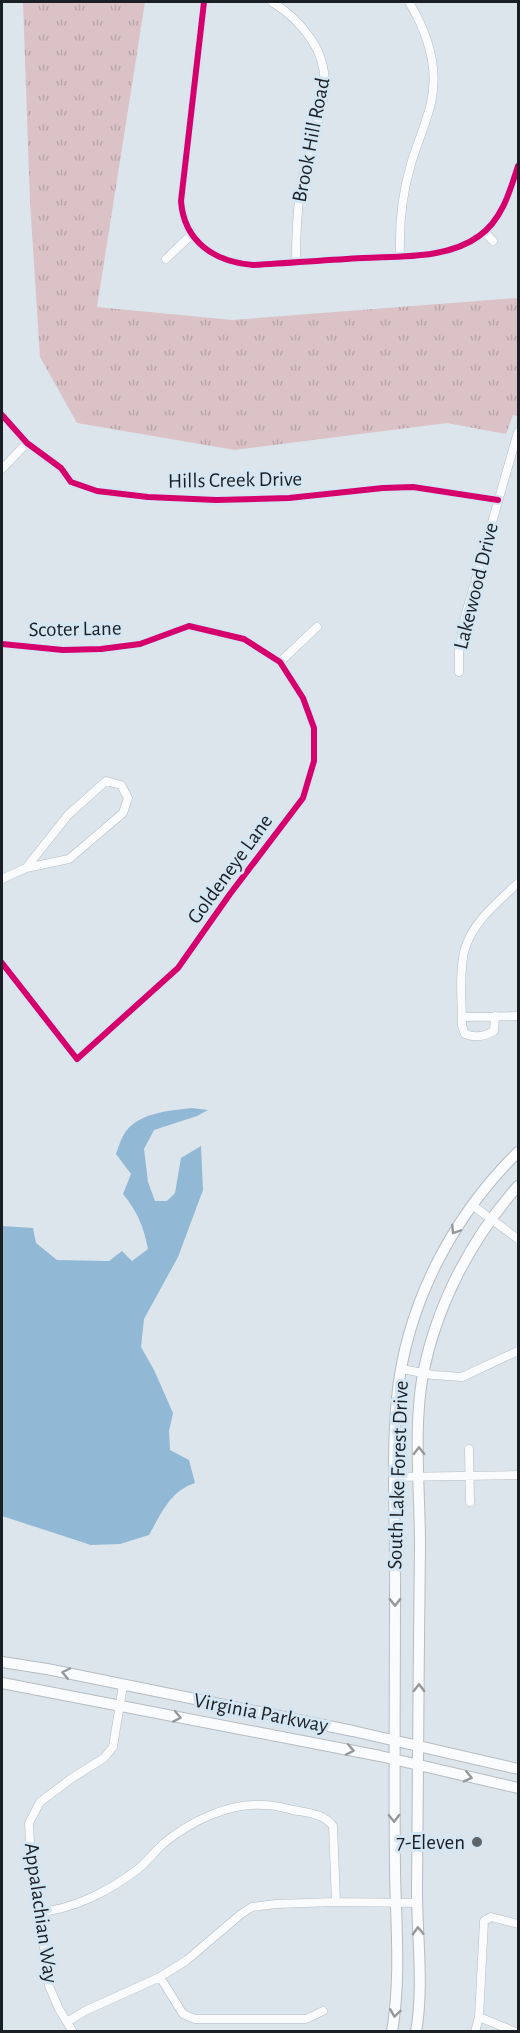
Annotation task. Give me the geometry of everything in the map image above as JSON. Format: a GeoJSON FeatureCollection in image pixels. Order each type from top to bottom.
{"type":"FeatureCollection","features":[{"type":"Feature","properties":{"kind":"main road","name":"South Lake Forest Drive"},"geometry":{"type":"LineString","coordinates":[[392,2031],[397,1988],[393,1760],[395,1477],[396,1417],[402,1369],[417,1312],[446,1244],[472,1205],[502,1168],[519,1152]]}},
{"type":"Feature","properties":{"kind":"main road","name":"South Lake Forest Drive"},"geometry":{"type":"LineString","coordinates":[[416,2031],[420,1983],[417,1903],[417,1765],[420,1401],[423,1373],[438,1320],[470,1250],[519,1186]]}},
{"type":"Feature","properties":{"kind":"main road","name":"Virginia Parkway"},"geometry":{"type":"LineString","coordinates":[[2,1662],[47,1669],[519,1769]]}},
{"type":"Feature","properties":{"kind":"main road","name":"Virginia Parkway"},"geometry":{"type":"LineString","coordinates":[[2,1683],[393,1760],[519,1788]]}},
{"type":"Feature","properties":{"kind":"street"},"geometry":{"type":"LineString","coordinates":[[204,2],[181,190],[182,210],[192,234],[220,258],[238,263],[296,262],[438,252],[456,248],[485,232],[504,206],[519,166]]}},
{"type":"Feature","properties":{"kind":"street","name":"Brook Hill Road"},"geometry":{"type":"LineString","coordinates":[[272,2],[295,17],[309,36],[319,51],[326,77],[324,94],[301,186],[296,262]]}},
{"type":"Feature","properties":{"kind":"street"},"geometry":{"type":"LineString","coordinates":[[400,255],[401,214],[405,187],[431,101],[434,81],[427,40],[410,2]]}},
{"type":"Feature","properties":{"kind":"street"},"geometry":{"type":"LineString","coordinates":[[485,232],[494,241]]}},
{"type":"Feature","properties":{"kind":"street"},"geometry":{"type":"LineString","coordinates":[[166,259],[192,234]]}},
{"type":"Feature","properties":{"kind":"street","name":"Hills Creek Drive"},"geometry":{"type":"LineString","coordinates":[[2,415],[27,443],[61,468],[71,482],[97,490],[148,498],[216,500],[289,498],[401,487],[425,488],[498,500]]}},
{"type":"Feature","properties":{"kind":"street","name":"Lakewood Drive"},"geometry":{"type":"LineString","coordinates":[[459,672],[459,649],[466,613],[519,432]]}},
{"type":"Feature","properties":{"kind":"street"},"geometry":{"type":"LineString","coordinates":[[2,469],[27,443]]}},
{"type":"Feature","properties":{"kind":"street","name":"Scoter Lane"},"geometry":{"type":"LineString","coordinates":[[2,645],[63,650],[101,649],[140,644],[189,626],[244,639],[280,662]]}},
{"type":"Feature","properties":{"kind":"street"},"geometry":{"type":"LineString","coordinates":[[280,662],[317,627]]}},
{"type":"Feature","properties":{"kind":"street","name":"Goldeneye Lane"},"geometry":{"type":"LineString","coordinates":[[2,963],[77,1059],[178,968],[230,894],[303,798],[314,761],[314,729],[303,698],[280,662]]}},
{"type":"Feature","properties":{"kind":"street"},"geometry":{"type":"LineString","coordinates":[[2,879],[26,868],[69,859],[123,813],[128,798],[121,785],[106,781],[68,815],[26,868]]}},
{"type":"Feature","properties":{"kind":"street"},"geometry":{"type":"LineString","coordinates":[[495,1016],[494,1031],[483,1036],[472,1037],[465,1034],[462,1026],[462,966],[471,935],[480,921],[519,883]]}},
{"type":"Feature","properties":{"kind":"street"},"geometry":{"type":"LineString","coordinates":[[462,1017],[519,1016]]}},
{"type":"Feature","properties":{"kind":"street"},"geometry":{"type":"LineString","coordinates":[[472,1205],[519,1239]]}},
{"type":"Feature","properties":{"kind":"street"},"geometry":{"type":"LineString","coordinates":[[402,1369],[452,1378],[462,1377],[519,1351]]}},
{"type":"Feature","properties":{"kind":"street"},"geometry":{"type":"LineString","coordinates":[[469,1449],[470,1502]]}},
{"type":"Feature","properties":{"kind":"street"},"geometry":{"type":"LineString","coordinates":[[395,1477],[519,1475]]}},
{"type":"Feature","properties":{"kind":"street","name":"Appalachian Way"},"geometry":{"type":"LineString","coordinates":[[74,2031],[56,2003],[50,1986],[38,1912],[29,1823],[40,1802],[104,1758],[113,1747],[123,1685]]}},
{"type":"Feature","properties":{"kind":"street"},"geometry":{"type":"LineString","coordinates":[[38,1912],[57,1910],[111,1886],[144,1864],[174,1836],[201,1820],[240,1807],[264,1804],[319,1815],[329,1820],[333,1826],[336,1902]]}},
{"type":"Feature","properties":{"kind":"street"},"geometry":{"type":"LineString","coordinates":[[67,2022],[160,1977],[187,1960],[252,1907],[336,1902],[417,1903]]}},
{"type":"Feature","properties":{"kind":"street"},"geometry":{"type":"LineString","coordinates":[[476,2031],[482,1926],[486,1918],[519,1924]]}},
{"type":"Feature","properties":{"kind":"street"},"geometry":{"type":"LineString","coordinates":[[160,1977],[183,2014],[195,2019],[306,2019],[323,2011]]}},
{"type":"Feature","properties":{"kind":"street"},"geometry":{"type":"LineString","coordinates":[[478,2017],[516,2031]]}},
{"type":"Feature","properties":{"kind":"green space"},"geometry":{"type":"Polygon","coordinates":[[[23,2],[145,2],[97,307],[232,320],[518,298],[518,416],[513,415],[506,434],[447,423],[235,450],[77,423],[40,357],[30,202],[23,2]]]}},
{"type":"Feature","properties":{"kind":"water"},"geometry":{"type":"Polygon","coordinates":[[[192,1108],[208,1110],[197,1116],[154,1130],[144,1149],[148,1182],[155,1201],[167,1201],[175,1193],[181,1158],[201,1146],[203,1190],[178,1257],[144,1319],[141,1347],[173,1413],[169,1431],[170,1450],[189,1460],[195,1483],[173,1497],[162,1511],[149,1535],[120,1544],[91,1545],[2,1516],[2,1226],[33,1228],[36,1243],[57,1260],[109,1261],[122,1251],[132,1261],[148,1249],[139,1220],[123,1194],[131,1174],[116,1154],[120,1143],[129,1128],[144,1117],[192,1108]]]}},
{"type":"Feature","properties":{"kind":"cycle path"},"geometry":{"type":"LineString","coordinates":[[204,2],[181,201],[188,228],[195,238],[214,254],[226,260],[253,265],[423,255],[453,249],[479,236],[494,222],[504,204],[518,166]]}},
{"type":"Feature","properties":{"kind":"cycle path"},"geometry":{"type":"LineString","coordinates":[[2,415],[27,443],[61,468],[71,482],[97,491],[148,497],[216,500],[289,498],[413,487],[498,500]]}},
{"type":"Feature","properties":{"kind":"cycle path"},"geometry":{"type":"LineString","coordinates":[[2,644],[63,650],[101,649],[140,644],[189,626],[244,639],[280,662],[303,698],[314,728],[314,761],[303,798],[230,894],[178,968],[77,1059],[2,963]]}},
{"type":"Feature","properties":{"kind":"place","name":"7-Eleven"},"geometry":{"type":"Point","coordinates":[477,1842]}}]}
